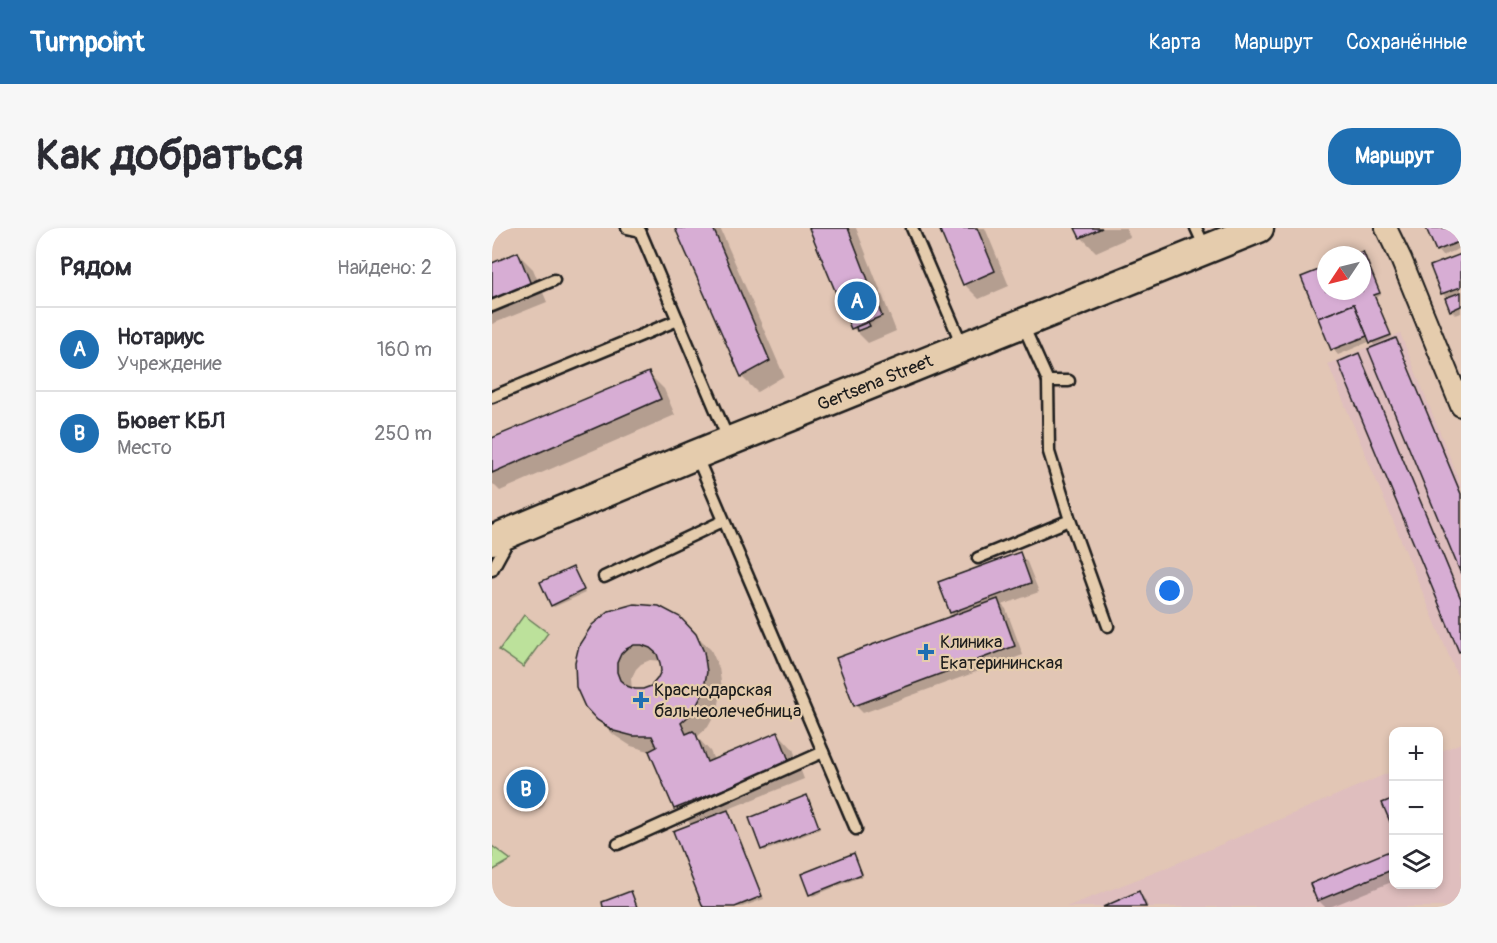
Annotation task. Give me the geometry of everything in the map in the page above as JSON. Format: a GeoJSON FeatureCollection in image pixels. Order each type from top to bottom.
{"type":"FeatureCollection","features":[{"type":"Feature","properties":{"kind":"main road","name":"Gertsena Street"},"geometry":{"type":"LineString","coordinates":[[499,539],[695,455],[1022,323],[1201,239],[1259,228]]}},
{"type":"Feature","properties":{"kind":"street"},"geometry":{"type":"LineString","coordinates":[[1386,228],[1459,398]]}},
{"type":"Feature","properties":{"kind":"lane"},"geometry":{"type":"LineString","coordinates":[[627,228],[640,231],[729,442]]}},
{"type":"Feature","properties":{"kind":"lane"},"geometry":{"type":"LineString","coordinates":[[912,228],[963,347]]}},
{"type":"Feature","properties":{"kind":"lane"},"geometry":{"type":"LineString","coordinates":[[492,306],[554,280]]}},
{"type":"Feature","properties":{"kind":"lane"},"geometry":{"type":"LineString","coordinates":[[492,398],[678,320]]}},
{"type":"Feature","properties":{"kind":"lane"},"geometry":{"type":"LineString","coordinates":[[1022,323],[1048,381],[1049,452],[1070,520],[1108,626]]}},
{"type":"Feature","properties":{"kind":"lane"},"geometry":{"type":"LineString","coordinates":[[1048,381],[1069,381]]}},
{"type":"Feature","properties":{"kind":"lane"},"geometry":{"type":"LineString","coordinates":[[695,455],[856,829]]}},
{"type":"Feature","properties":{"kind":"lane"},"geometry":{"type":"LineString","coordinates":[[978,558],[1070,520]]}},
{"type":"Feature","properties":{"kind":"lane"},"geometry":{"type":"LineString","coordinates":[[604,577],[723,521]]}},
{"type":"Feature","properties":{"kind":"lane"},"geometry":{"type":"LineString","coordinates":[[492,556],[499,539]]}},
{"type":"Feature","properties":{"kind":"lane"},"geometry":{"type":"LineString","coordinates":[[492,570],[499,539]]}},
{"type":"Feature","properties":{"kind":"lane"},"geometry":{"type":"LineString","coordinates":[[618,844],[823,752]]}},
{"type":"Feature","properties":{"kind":"shaded area"},"geometry":{"type":"Polygon","coordinates":[[[1400,333],[1461,485],[1461,685],[1328,364],[1400,333]]]}},
{"type":"Feature","properties":{"kind":"shaded area"},"geometry":{"type":"Polygon","coordinates":[[[1461,743],[1461,907],[1066,907],[1161,870],[1389,773],[1389,889],[1443,889],[1443,750],[1461,743]]]}},
{"type":"Feature","properties":{"kind":"green space"},"geometry":{"type":"Polygon","coordinates":[[[524,615],[548,633],[523,667],[499,650],[524,615]]]}},
{"type":"Feature","properties":{"kind":"green space"},"geometry":{"type":"Polygon","coordinates":[[[492,846],[511,860],[492,871],[492,846]]]}},
{"type":"Feature","properties":{"kind":"building"},"geometry":{"type":"Polygon","coordinates":[[[675,228],[713,228],[770,361],[741,377],[675,228]]]}},
{"type":"Feature","properties":{"kind":"building"},"geometry":{"type":"Polygon","coordinates":[[[809,228],[848,228],[882,316],[851,329],[809,228]]]}},
{"type":"Feature","properties":{"kind":"building"},"geometry":{"type":"Polygon","coordinates":[[[939,228],[977,228],[995,271],[963,285],[939,228]]]}},
{"type":"Feature","properties":{"kind":"building"},"geometry":{"type":"Polygon","coordinates":[[[1075,228],[1102,228],[1080,238],[1075,228]]]}},
{"type":"Feature","properties":{"kind":"building"},"geometry":{"type":"Polygon","coordinates":[[[1426,228],[1459,228],[1461,241],[1436,251],[1426,228]]]}},
{"type":"Feature","properties":{"kind":"building"},"geometry":{"type":"Polygon","coordinates":[[[518,252],[532,287],[492,303],[492,263],[518,252]]]}},
{"type":"Feature","properties":{"kind":"building"},"geometry":{"type":"Polygon","coordinates":[[[1461,254],[1461,287],[1441,294],[1430,266],[1461,254]]]}},
{"type":"Feature","properties":{"kind":"building"},"geometry":{"type":"Polygon","coordinates":[[[1317,271],[1317,300],[1371,300],[1371,271],[1380,293],[1374,295],[1391,335],[1370,343],[1354,304],[1318,318],[1301,277],[1317,271]]]}},
{"type":"Feature","properties":{"kind":"building"},"geometry":{"type":"Polygon","coordinates":[[[1461,292],[1461,306],[1450,311],[1445,298],[1461,292]]]}},
{"type":"Feature","properties":{"kind":"building"},"geometry":{"type":"Polygon","coordinates":[[[1354,304],[1367,336],[1331,350],[1318,318],[1354,304]]]}},
{"type":"Feature","properties":{"kind":"building"},"geometry":{"type":"Polygon","coordinates":[[[868,322],[870,326],[857,331],[856,327],[868,322]]]}},
{"type":"Feature","properties":{"kind":"building"},"geometry":{"type":"Polygon","coordinates":[[[1396,338],[1461,494],[1461,574],[1368,349],[1396,338]]]}},
{"type":"Feature","properties":{"kind":"building"},"geometry":{"type":"Polygon","coordinates":[[[1359,353],[1461,599],[1461,651],[1459,652],[1338,362],[1359,353]]]}},
{"type":"Feature","properties":{"kind":"building"},"geometry":{"type":"Polygon","coordinates":[[[649,372],[661,399],[492,473],[492,438],[649,372]]]}},
{"type":"Feature","properties":{"kind":"building"},"geometry":{"type":"Polygon","coordinates":[[[1020,552],[1031,583],[950,613],[938,582],[1020,552]]]}},
{"type":"Feature","properties":{"kind":"building"},"geometry":{"type":"Polygon","coordinates":[[[573,567],[584,590],[551,606],[540,582],[573,567]]]}},
{"type":"Feature","properties":{"kind":"building","name":"Клиника Екатерининская"},"geometry":{"type":"Polygon","coordinates":[[[998,599],[1015,646],[854,706],[836,658],[998,599]]]}},
{"type":"Feature","properties":{"kind":"building","name":"Краснодарская бальнеолечебница"},"geometry":{"type":"Polygon","coordinates":[[[634,604],[659,606],[680,617],[696,634],[704,652],[707,672],[703,693],[693,712],[681,723],[686,734],[693,731],[696,734],[707,762],[778,732],[790,763],[674,809],[649,751],[657,747],[652,736],[633,736],[614,731],[597,720],[585,707],[576,687],[575,662],[579,645],[592,625],[609,611],[634,604]],[[634,645],[626,649],[617,663],[620,680],[635,689],[651,686],[661,671],[657,654],[642,645],[634,645]]]}},
{"type":"Feature","properties":{"kind":"building"},"geometry":{"type":"Polygon","coordinates":[[[526,775],[537,780],[542,791],[537,802],[526,807],[515,802],[510,791],[515,780],[526,775]]]}},
{"type":"Feature","properties":{"kind":"building"},"geometry":{"type":"Polygon","coordinates":[[[807,795],[819,827],[761,850],[749,818],[807,795]]]}},
{"type":"Feature","properties":{"kind":"building"},"geometry":{"type":"Polygon","coordinates":[[[1389,800],[1389,819],[1382,803],[1389,800]]]}},
{"type":"Feature","properties":{"kind":"building"},"geometry":{"type":"Polygon","coordinates":[[[728,810],[762,896],[735,907],[703,907],[673,831],[728,810]]]}},
{"type":"Feature","properties":{"kind":"building"},"geometry":{"type":"Polygon","coordinates":[[[1389,851],[1389,871],[1317,901],[1310,884],[1389,851]]]}},
{"type":"Feature","properties":{"kind":"building"},"geometry":{"type":"Polygon","coordinates":[[[854,853],[862,874],[809,895],[801,874],[854,853]]]}},
{"type":"Feature","properties":{"kind":"building"},"geometry":{"type":"Polygon","coordinates":[[[631,891],[637,907],[603,907],[602,902],[631,891]]]}},
{"type":"Feature","properties":{"kind":"building"},"geometry":{"type":"Polygon","coordinates":[[[1139,891],[1146,907],[1103,907],[1139,891]]]}},
{"type":"Feature","properties":{"kind":"place","name":"Нотариус"},"geometry":{"type":"Point","coordinates":[857,301]}},
{"type":"Feature","properties":{"kind":"place","name":"Клиника Екатерининская"},"geometry":{"type":"Point","coordinates":[926,652]}},
{"type":"Feature","properties":{"kind":"place","name":"Краснодарская бальнеолечебница"},"geometry":{"type":"Point","coordinates":[641,700]}},
{"type":"Feature","properties":{"kind":"place","name":"Бювет КБЛ"},"geometry":{"type":"Point","coordinates":[526,789]}}]}
